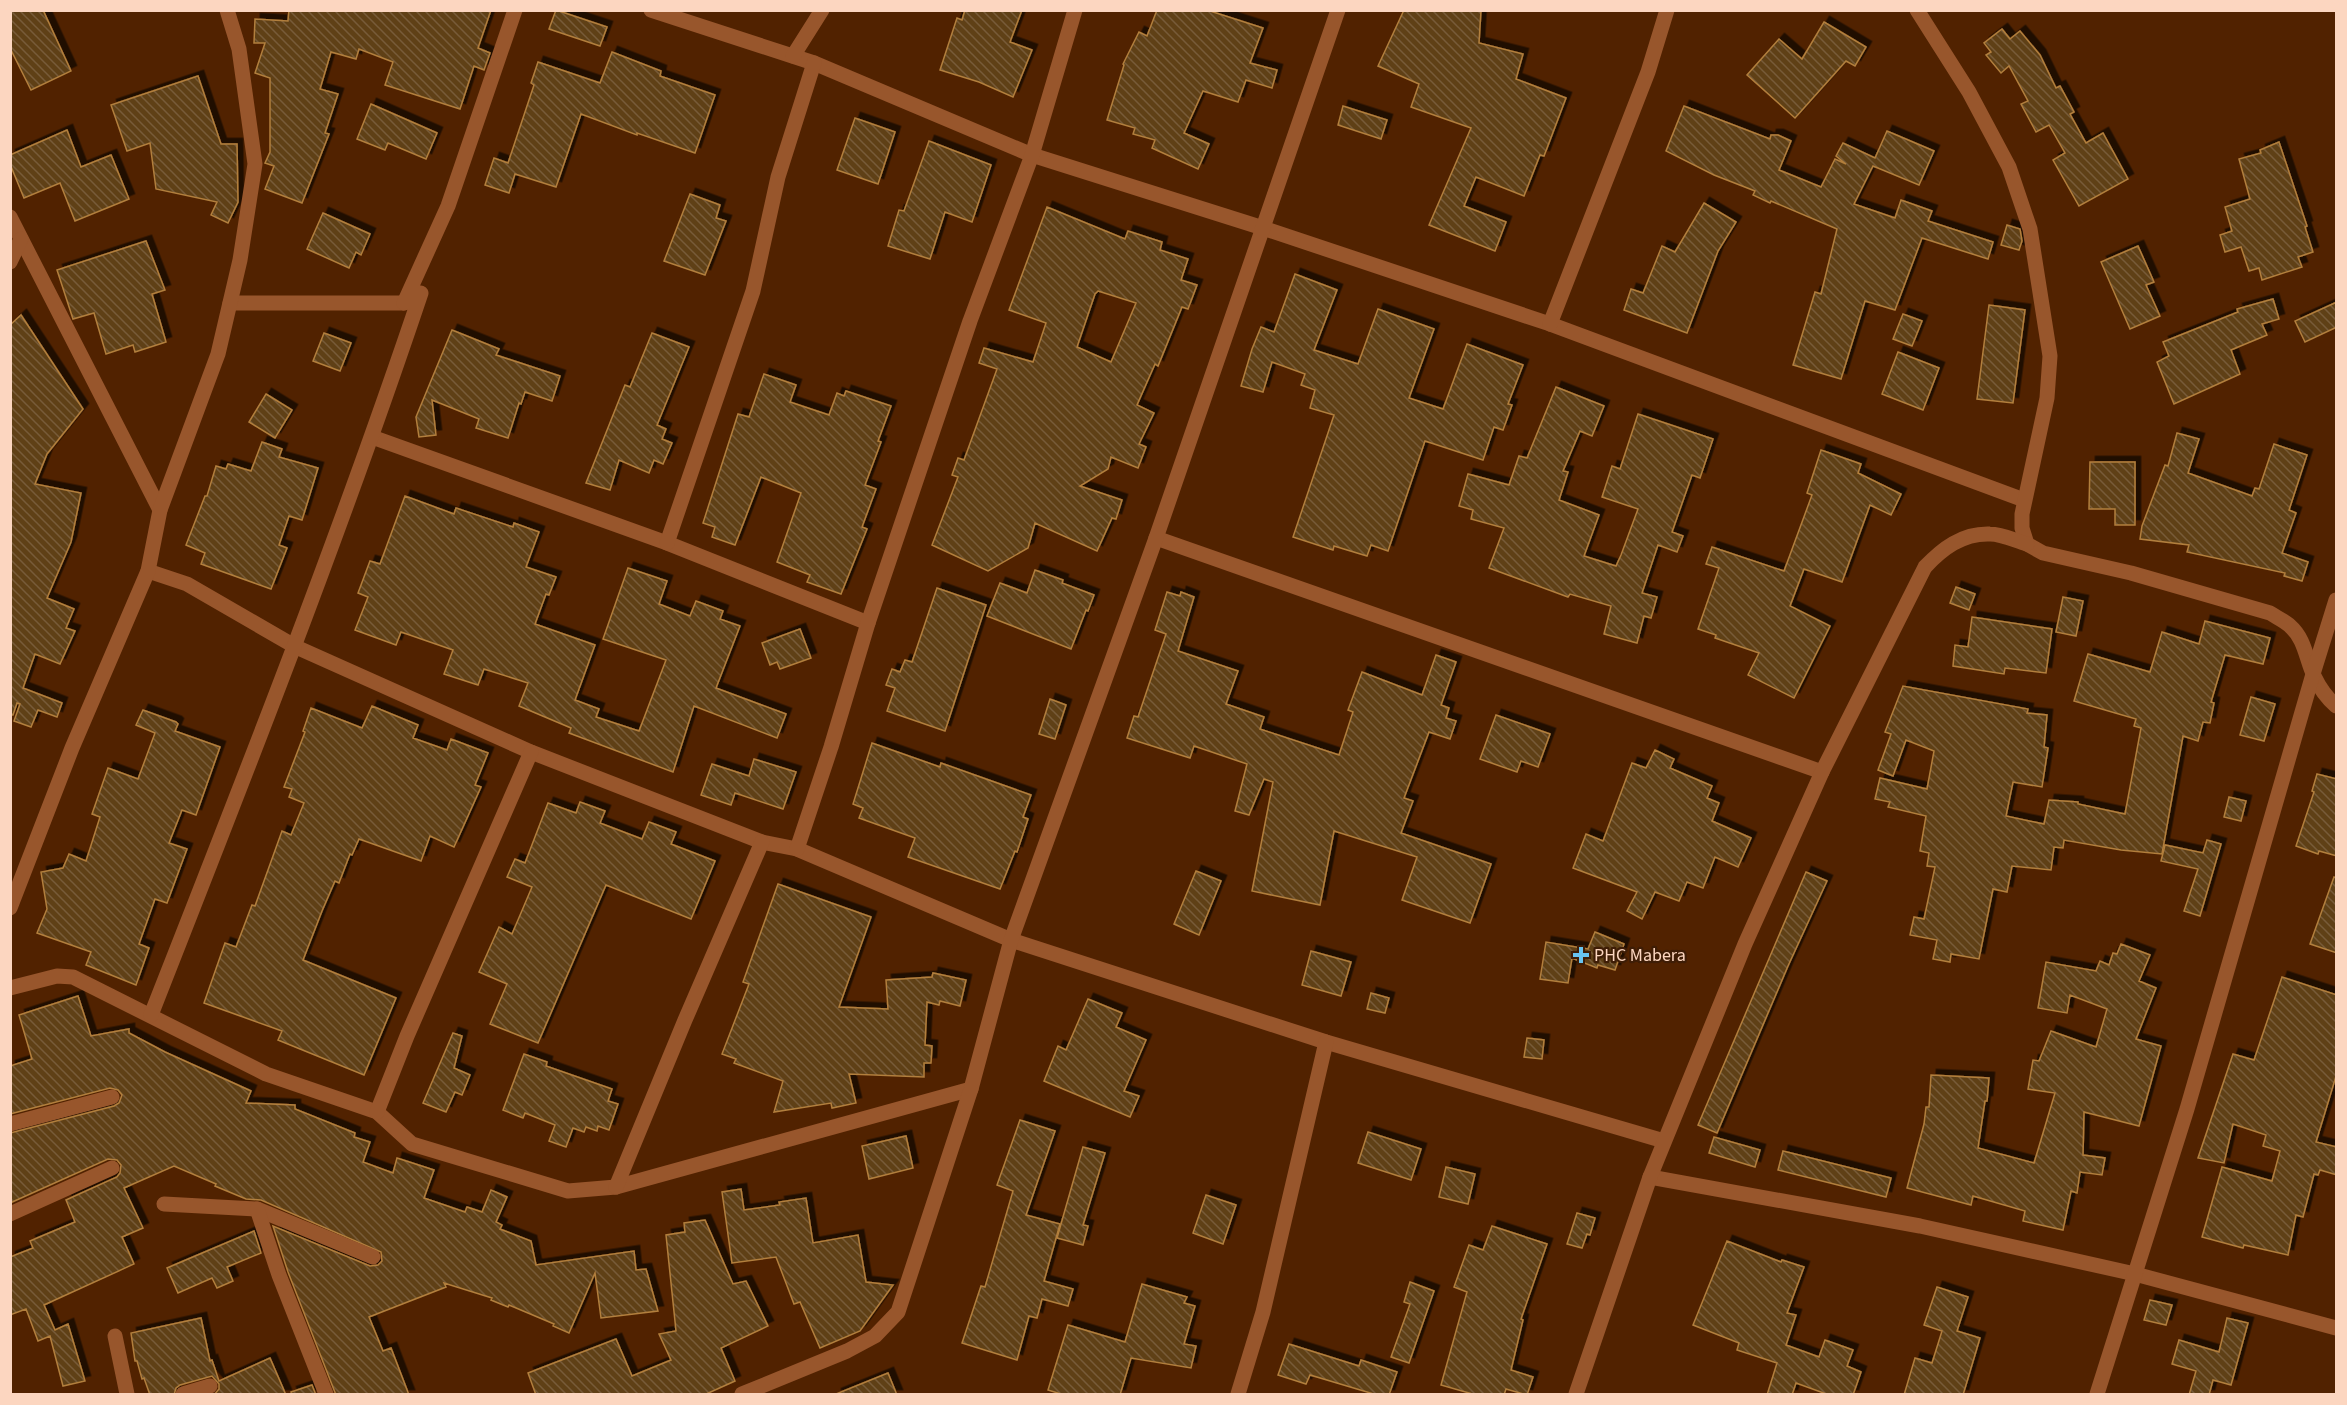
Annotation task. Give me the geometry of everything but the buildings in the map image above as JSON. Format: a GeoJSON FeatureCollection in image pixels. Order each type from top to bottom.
{"type":"FeatureCollection","features":[{"type":"Feature","properties":{"kind":"street"},"geometry":{"type":"LineString","coordinates":[[10,908],[84,718],[148,572],[160,510],[218,354],[247,227],[255,164],[239,49],[227,10]]}},
{"type":"Feature","properties":{"kind":"street"},"geometry":{"type":"LineString","coordinates":[[404,303],[448,206],[516,10]]}},
{"type":"Feature","properties":{"kind":"street"},"geometry":{"type":"LineString","coordinates":[[651,10],[814,63],[1032,155],[1263,228],[1550,324],[2024,500]]}},
{"type":"Feature","properties":{"kind":"street"},"geometry":{"type":"LineString","coordinates":[[793,56],[822,10]]}},
{"type":"Feature","properties":{"kind":"street"},"geometry":{"type":"LineString","coordinates":[[797,849],[831,747],[868,623],[970,321],[1032,155],[1075,10]]}},
{"type":"Feature","properties":{"kind":"street"},"geometry":{"type":"LineString","coordinates":[[742,1395],[847,1351],[875,1336],[898,1312],[971,1089],[1011,940],[1156,538],[1338,10]]}},
{"type":"Feature","properties":{"kind":"street"},"geometry":{"type":"LineString","coordinates":[[1550,324],[1648,72],[1667,10]]}},
{"type":"Feature","properties":{"kind":"street"},"geometry":{"type":"LineString","coordinates":[[1917,10],[1970,92],[2009,167],[2030,229],[2050,356],[2048,398],[2024,500],[2022,528],[2027,544]]}},
{"type":"Feature","properties":{"kind":"street"},"geometry":{"type":"LineString","coordinates":[[667,543],[753,291],[778,177],[814,63]]}},
{"type":"Feature","properties":{"kind":"street"},"geometry":{"type":"LineString","coordinates":[[10,217],[160,510]]}},
{"type":"Feature","properties":{"kind":"street"},"geometry":{"type":"LineString","coordinates":[[10,262],[21,239]]}},
{"type":"Feature","properties":{"kind":"street"},"geometry":{"type":"LineString","coordinates":[[152,1015],[296,646],[372,437],[421,293],[404,303],[230,303]]}},
{"type":"Feature","properties":{"kind":"street"},"geometry":{"type":"LineString","coordinates":[[372,437],[667,543],[868,623]]}},
{"type":"Feature","properties":{"kind":"street"},"geometry":{"type":"LineString","coordinates":[[1576,1395],[1650,1177],[1741,955],[1822,772],[1924,567],[1943,548],[1966,537],[1991,533],[2027,544],[2043,553],[2132,573],[2270,613],[2290,626],[2309,657],[2313,674],[2324,694],[2337,706]]}},
{"type":"Feature","properties":{"kind":"street"},"geometry":{"type":"LineString","coordinates":[[1156,538],[1822,772]]}},
{"type":"Feature","properties":{"kind":"street"},"geometry":{"type":"LineString","coordinates":[[148,572],[187,584],[296,646],[531,752],[762,842],[797,849],[1011,940],[1326,1042],[1664,1141]]}},
{"type":"Feature","properties":{"kind":"street"},"geometry":{"type":"LineString","coordinates":[[2097,1395],[2187,1109],[2313,674],[2337,600]]}},
{"type":"Feature","properties":{"kind":"street"},"geometry":{"type":"LineString","coordinates":[[377,1112],[407,1036],[531,752]]}},
{"type":"Feature","properties":{"kind":"street"},"geometry":{"type":"LineString","coordinates":[[616,1187],[762,842]]}},
{"type":"Feature","properties":{"kind":"street"},"geometry":{"type":"LineString","coordinates":[[10,988],[57,976],[73,977],[266,1074],[377,1112],[412,1144],[568,1191],[616,1187],[971,1089]]}},
{"type":"Feature","properties":{"kind":"street"},"geometry":{"type":"LineString","coordinates":[[1238,1395],[1263,1312],[1326,1042]]}},
{"type":"Feature","properties":{"kind":"street"},"geometry":{"type":"LineString","coordinates":[[10,1124],[112,1097]]}},
{"type":"Feature","properties":{"kind":"street"},"geometry":{"type":"LineString","coordinates":[[10,1214],[112,1168]]}},
{"type":"Feature","properties":{"kind":"street"},"geometry":{"type":"LineString","coordinates":[[1650,1177],[1920,1226],[2135,1274],[2337,1328]]}},
{"type":"Feature","properties":{"kind":"street"},"geometry":{"type":"LineString","coordinates":[[164,1204],[257,1209],[373,1257]]}},
{"type":"Feature","properties":{"kind":"street"},"geometry":{"type":"LineString","coordinates":[[257,1209],[279,1275],[326,1395]]}},
{"type":"Feature","properties":{"kind":"street"},"geometry":{"type":"LineString","coordinates":[[114,1336],[127,1395]]}},
{"type":"Feature","properties":{"kind":"street"},"geometry":{"type":"LineString","coordinates":[[183,1395],[210,1386]]}},
{"type":"Feature","properties":{"kind":"place","name":"PHC Mabera"},"geometry":{"type":"Point","coordinates":[1581,955]}}]}
